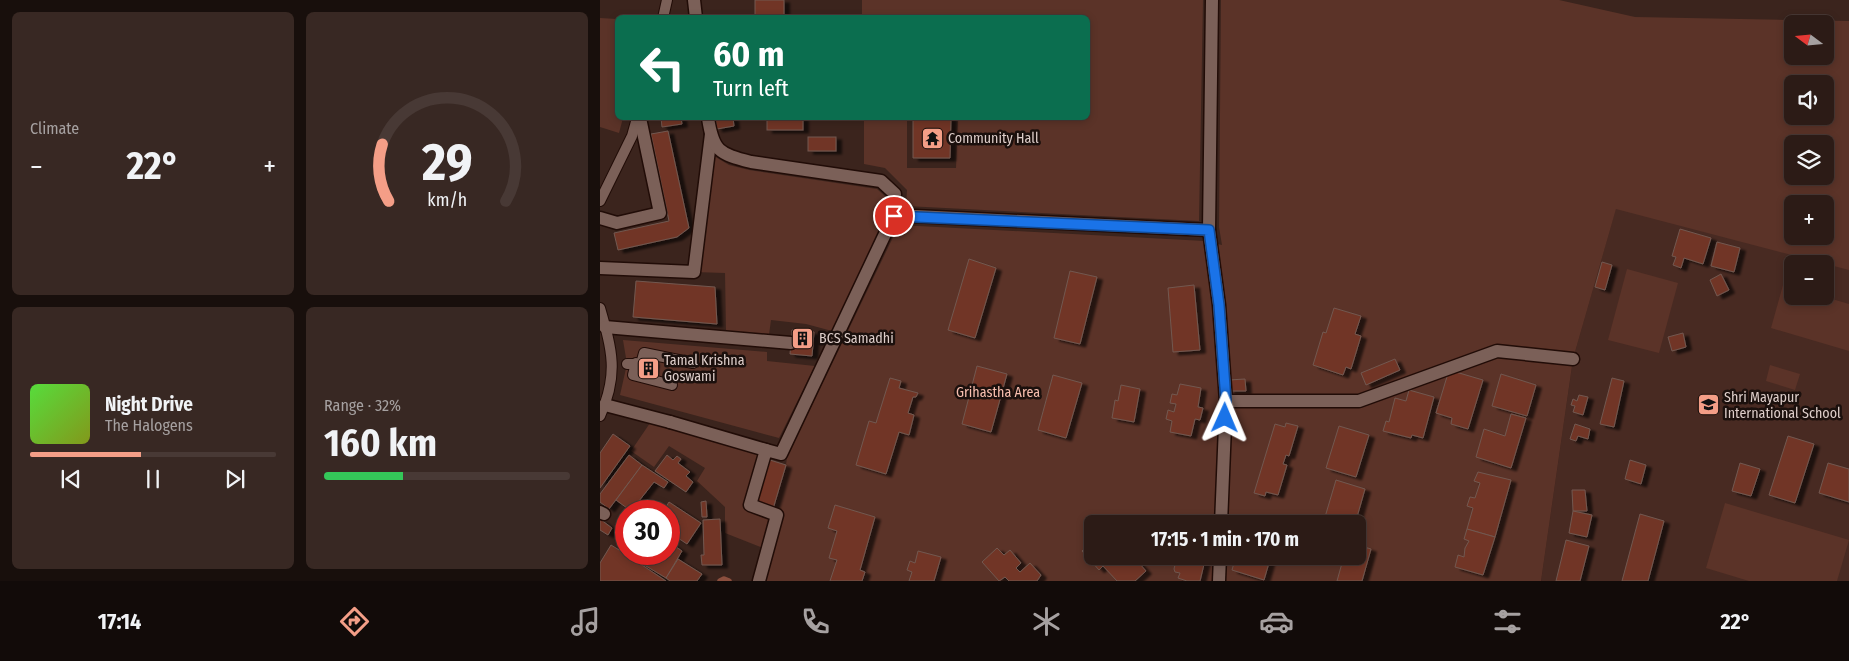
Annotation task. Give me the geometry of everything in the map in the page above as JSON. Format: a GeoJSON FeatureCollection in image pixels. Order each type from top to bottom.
{"type":"FeatureCollection","features":[{"type":"Feature","properties":{"kind":"street"},"geometry":{"type":"LineString","coordinates":[[694,0],[696,15]]}},
{"type":"Feature","properties":{"kind":"street"},"geometry":{"type":"LineString","coordinates":[[1212,0],[1209,230],[1219,305],[1226,401],[1221,515]]}},
{"type":"Feature","properties":{"kind":"street"},"geometry":{"type":"LineString","coordinates":[[600,218],[617,223],[660,213],[639,120]]}},
{"type":"Feature","properties":{"kind":"street"},"geometry":{"type":"LineString","coordinates":[[603,411],[670,422],[781,454],[894,216],[895,194],[881,181],[751,162],[732,157],[716,148],[708,120]]}},
{"type":"Feature","properties":{"kind":"street"},"geometry":{"type":"LineString","coordinates":[[600,268],[694,272],[711,134]]}},
{"type":"Feature","properties":{"kind":"street"},"geometry":{"type":"LineString","coordinates":[[894,216],[1209,230]]}},
{"type":"Feature","properties":{"kind":"street"},"geometry":{"type":"LineString","coordinates":[[605,327],[791,343]]}},
{"type":"Feature","properties":{"kind":"street"},"geometry":{"type":"LineString","coordinates":[[1226,401],[1359,401],[1497,351],[1573,359]]}},
{"type":"Feature","properties":{"kind":"street"},"geometry":{"type":"LineString","coordinates":[[759,581],[777,515],[750,505],[766,450]]}},
{"type":"Feature","properties":{"kind":"street"},"geometry":{"type":"LineString","coordinates":[[1219,581],[1220,565]]}},
{"type":"Feature","properties":{"kind":"lane"},"geometry":{"type":"LineString","coordinates":[[664,15],[667,0]]}},
{"type":"Feature","properties":{"kind":"lane"},"geometry":{"type":"LineString","coordinates":[[600,201],[638,120]]}},
{"type":"Feature","properties":{"kind":"lane"},"geometry":{"type":"LineString","coordinates":[[600,308],[613,361],[611,380],[603,411]]}},
{"type":"Feature","properties":{"kind":"lane"},"geometry":{"type":"LineString","coordinates":[[672,385],[633,375],[631,364],[641,364],[644,353],[693,363]]}},
{"type":"Feature","properties":{"kind":"shaded area","name":"Shri Mayapur International School"},"geometry":{"type":"Polygon","coordinates":[[[1616,208],[1796,255],[1784,255],[1784,305],[1834,305],[1834,265],[1849,269],[1849,581],[1541,581],[1573,359],[1616,208]]]}},
{"type":"Feature","properties":{"kind":"green space"},"geometry":{"type":"Polygon","coordinates":[[[862,0],[1203,0],[1199,221],[906,206],[907,190],[885,168],[864,164],[864,120],[907,120],[907,168],[956,168],[958,120],[1090,120],[1090,15],[862,15],[862,0]]]}},
{"type":"Feature","properties":{"kind":"green space","name":"Grihastha Area"},"geometry":{"type":"Polygon","coordinates":[[[1221,0],[1559,0],[1635,17],[1784,20],[1784,65],[1834,65],[1834,21],[1849,21],[1849,270],[1834,266],[1834,255],[1792,255],[1616,209],[1573,359],[1541,581],[765,581],[783,512],[773,509],[787,457],[899,225],[1205,241],[1222,245],[1219,227],[1221,0]]]}},
{"type":"Feature","properties":{"kind":"green space"},"geometry":{"type":"Polygon","coordinates":[[[600,18],[615,19],[615,120],[622,120],[619,133],[600,127],[600,18]]]}},
{"type":"Feature","properties":{"kind":"green space"},"geometry":{"type":"Polygon","coordinates":[[[714,156],[729,165],[749,170],[877,189],[887,198],[886,218],[832,331],[806,324],[771,320],[769,335],[726,331],[725,273],[694,272],[714,156]]]}},
{"type":"Feature","properties":{"kind":"green space"},"geometry":{"type":"Polygon","coordinates":[[[1627,269],[1678,283],[1659,353],[1608,340],[1627,269]]]}},
{"type":"Feature","properties":{"kind":"green space"},"geometry":{"type":"Polygon","coordinates":[[[1783,285],[1784,305],[1834,305],[1834,300],[1849,304],[1849,351],[1771,328],[1783,285]]]}},
{"type":"Feature","properties":{"kind":"green space"},"geometry":{"type":"Polygon","coordinates":[[[623,340],[767,352],[767,361],[815,366],[779,438],[620,395],[627,364],[623,340]]]}},
{"type":"Feature","properties":{"kind":"green space"},"geometry":{"type":"Polygon","coordinates":[[[1770,365],[1800,374],[1795,390],[1766,381],[1770,365]]]}},
{"type":"Feature","properties":{"kind":"green space"},"geometry":{"type":"Polygon","coordinates":[[[650,423],[759,454],[743,508],[771,518],[763,548],[725,533],[725,507],[697,481],[705,468],[669,446],[654,467],[631,451],[650,423]]]}},
{"type":"Feature","properties":{"kind":"green space"},"geometry":{"type":"Polygon","coordinates":[[[1725,503],[1849,540],[1837,581],[1749,581],[1706,568],[1725,503]]]}},
{"type":"Feature","properties":{"kind":"building"},"geometry":{"type":"Polygon","coordinates":[[[755,0],[784,0],[784,15],[755,15],[755,0]]]}},
{"type":"Feature","properties":{"kind":"building"},"geometry":{"type":"Polygon","coordinates":[[[661,120],[681,120],[682,124],[662,127],[661,120]]]}},
{"type":"Feature","properties":{"kind":"building"},"geometry":{"type":"Polygon","coordinates":[[[715,120],[733,120],[734,126],[717,129],[715,120]]]}},
{"type":"Feature","properties":{"kind":"building"},"geometry":{"type":"Polygon","coordinates":[[[767,120],[803,120],[803,130],[767,130],[767,120]]]}},
{"type":"Feature","properties":{"kind":"building","name":"Community Hall"},"geometry":{"type":"Polygon","coordinates":[[[913,120],[951,120],[950,158],[913,158],[913,120]]]}},
{"type":"Feature","properties":{"kind":"building"},"geometry":{"type":"Polygon","coordinates":[[[668,131],[689,228],[677,237],[618,250],[614,233],[669,221],[651,134],[668,131]]]}},
{"type":"Feature","properties":{"kind":"building"},"geometry":{"type":"Polygon","coordinates":[[[808,137],[836,137],[836,151],[808,151],[808,137]]]}},
{"type":"Feature","properties":{"kind":"building"},"geometry":{"type":"Polygon","coordinates":[[[1680,229],[1711,238],[1703,264],[1684,258],[1681,268],[1673,265],[1676,257],[1672,256],[1680,229]]]}},
{"type":"Feature","properties":{"kind":"building"},"geometry":{"type":"Polygon","coordinates":[[[1717,242],[1740,248],[1734,272],[1711,266],[1717,242]]]}},
{"type":"Feature","properties":{"kind":"building"},"geometry":{"type":"Polygon","coordinates":[[[969,259],[996,268],[975,338],[948,330],[969,259]]]}},
{"type":"Feature","properties":{"kind":"building"},"geometry":{"type":"Polygon","coordinates":[[[1602,262],[1612,265],[1605,290],[1595,287],[1602,262]]]}},
{"type":"Feature","properties":{"kind":"building"},"geometry":{"type":"Polygon","coordinates":[[[1070,271],[1097,277],[1080,344],[1054,338],[1070,271]]]}},
{"type":"Feature","properties":{"kind":"building"},"geometry":{"type":"Polygon","coordinates":[[[1721,274],[1729,290],[1717,296],[1710,280],[1721,274]]]}},
{"type":"Feature","properties":{"kind":"building"},"geometry":{"type":"Polygon","coordinates":[[[636,281],[715,287],[717,324],[633,317],[636,281]]]}},
{"type":"Feature","properties":{"kind":"building"},"geometry":{"type":"Polygon","coordinates":[[[1194,285],[1200,350],[1173,352],[1168,288],[1194,285]]]}},
{"type":"Feature","properties":{"kind":"building"},"geometry":{"type":"Polygon","coordinates":[[[1334,308],[1361,316],[1355,334],[1361,336],[1351,369],[1346,367],[1343,375],[1313,365],[1323,332],[1326,333],[1334,308]]]}},
{"type":"Feature","properties":{"kind":"building","name":"BCS Samadhi"},"geometry":{"type":"Polygon","coordinates":[[[792,330],[814,332],[812,356],[790,354],[792,330]]]}},
{"type":"Feature","properties":{"kind":"building"},"geometry":{"type":"Polygon","coordinates":[[[1683,333],[1686,347],[1672,351],[1668,337],[1683,333]]]}},
{"type":"Feature","properties":{"kind":"building","name":"Tamal Krishna Goswami"},"geometry":{"type":"Polygon","coordinates":[[[646,359],[654,362],[651,373],[643,371],[646,359]]]}},
{"type":"Feature","properties":{"kind":"building"},"geometry":{"type":"Polygon","coordinates":[[[1395,359],[1400,370],[1366,385],[1361,373],[1395,359]]]}},
{"type":"Feature","properties":{"kind":"building"},"geometry":{"type":"Polygon","coordinates":[[[977,366],[1007,374],[991,432],[962,424],[977,366]]]}},
{"type":"Feature","properties":{"kind":"building"},"geometry":{"type":"Polygon","coordinates":[[[1449,370],[1483,380],[1468,429],[1451,424],[1452,418],[1436,413],[1449,370]]]}},
{"type":"Feature","properties":{"kind":"building"},"geometry":{"type":"Polygon","coordinates":[[[1501,374],[1536,385],[1527,416],[1492,406],[1501,374]]]}},
{"type":"Feature","properties":{"kind":"building"},"geometry":{"type":"Polygon","coordinates":[[[1053,375],[1082,383],[1066,438],[1038,430],[1053,375]]]}},
{"type":"Feature","properties":{"kind":"building"},"geometry":{"type":"Polygon","coordinates":[[[890,378],[901,381],[899,388],[918,393],[916,397],[913,397],[908,413],[914,415],[909,435],[899,432],[886,474],[856,465],[869,421],[876,423],[890,378]]]}},
{"type":"Feature","properties":{"kind":"building"},"geometry":{"type":"Polygon","coordinates":[[[1612,378],[1624,381],[1614,427],[1600,424],[1612,378]]]}},
{"type":"Feature","properties":{"kind":"building"},"geometry":{"type":"Polygon","coordinates":[[[1245,379],[1246,391],[1229,391],[1229,380],[1245,379]]]}},
{"type":"Feature","properties":{"kind":"building"},"geometry":{"type":"Polygon","coordinates":[[[1180,384],[1201,388],[1198,407],[1203,408],[1200,420],[1195,419],[1191,436],[1170,432],[1172,421],[1166,419],[1168,410],[1174,412],[1176,404],[1170,403],[1172,394],[1177,395],[1180,384]]]}},
{"type":"Feature","properties":{"kind":"building"},"geometry":{"type":"Polygon","coordinates":[[[1121,385],[1140,389],[1134,422],[1112,418],[1115,400],[1118,401],[1121,385]]]}},
{"type":"Feature","properties":{"kind":"building"},"geometry":{"type":"Polygon","coordinates":[[[1409,390],[1434,397],[1423,438],[1412,435],[1411,438],[1383,431],[1386,421],[1389,422],[1395,398],[1406,401],[1409,390]]]}},
{"type":"Feature","properties":{"kind":"building"},"geometry":{"type":"Polygon","coordinates":[[[1579,395],[1588,397],[1583,415],[1573,412],[1575,406],[1571,405],[1573,399],[1577,401],[1579,395]]]}},
{"type":"Feature","properties":{"kind":"building"},"geometry":{"type":"Polygon","coordinates":[[[1511,414],[1526,418],[1511,468],[1476,457],[1484,429],[1505,436],[1511,414]]]}},
{"type":"Feature","properties":{"kind":"building"},"geometry":{"type":"Polygon","coordinates":[[[1286,423],[1298,426],[1289,456],[1286,455],[1283,464],[1287,465],[1278,495],[1266,492],[1265,496],[1254,493],[1275,424],[1285,427],[1286,423]]]}},
{"type":"Feature","properties":{"kind":"building"},"geometry":{"type":"Polygon","coordinates":[[[1575,424],[1590,429],[1588,439],[1578,436],[1576,441],[1570,439],[1575,424]]]}},
{"type":"Feature","properties":{"kind":"building"},"geometry":{"type":"Polygon","coordinates":[[[1339,426],[1369,435],[1356,477],[1326,468],[1339,426]]]}},
{"type":"Feature","properties":{"kind":"building"},"geometry":{"type":"Polygon","coordinates":[[[613,434],[630,446],[600,488],[600,453],[613,434]]]}},
{"type":"Feature","properties":{"kind":"building"},"geometry":{"type":"Polygon","coordinates":[[[1788,436],[1814,444],[1795,503],[1769,495],[1788,436]]]}},
{"type":"Feature","properties":{"kind":"building"},"geometry":{"type":"Polygon","coordinates":[[[629,455],[642,465],[609,509],[600,502],[600,494],[629,455]]]}},
{"type":"Feature","properties":{"kind":"building"},"geometry":{"type":"Polygon","coordinates":[[[667,455],[673,460],[677,456],[681,459],[678,463],[690,472],[686,476],[693,482],[686,492],[655,471],[667,455]]]}},
{"type":"Feature","properties":{"kind":"building"},"geometry":{"type":"Polygon","coordinates":[[[770,460],[786,465],[773,509],[757,504],[770,460]]]}},
{"type":"Feature","properties":{"kind":"building"},"geometry":{"type":"Polygon","coordinates":[[[1630,460],[1646,465],[1641,484],[1625,479],[1630,460]]]}},
{"type":"Feature","properties":{"kind":"building"},"geometry":{"type":"Polygon","coordinates":[[[1740,463],[1760,469],[1751,496],[1732,491],[1740,463]]]}},
{"type":"Feature","properties":{"kind":"building"},"geometry":{"type":"Polygon","coordinates":[[[1828,463],[1849,469],[1849,502],[1819,493],[1828,463]]]}},
{"type":"Feature","properties":{"kind":"building"},"geometry":{"type":"Polygon","coordinates":[[[642,465],[668,482],[664,488],[654,482],[640,500],[616,500],[642,465]]]}},
{"type":"Feature","properties":{"kind":"building"},"geometry":{"type":"Polygon","coordinates":[[[1478,472],[1511,480],[1495,537],[1467,529],[1473,508],[1467,506],[1470,497],[1475,498],[1480,483],[1474,481],[1478,472]]]}},
{"type":"Feature","properties":{"kind":"building"},"geometry":{"type":"Polygon","coordinates":[[[1336,480],[1365,489],[1358,515],[1326,515],[1336,480]]]}},
{"type":"Feature","properties":{"kind":"building"},"geometry":{"type":"Polygon","coordinates":[[[1572,490],[1585,490],[1587,511],[1573,511],[1572,490]]]}},
{"type":"Feature","properties":{"kind":"building"},"geometry":{"type":"Polygon","coordinates":[[[706,501],[707,517],[702,517],[701,502],[706,501]]]}},
{"type":"Feature","properties":{"kind":"building"},"geometry":{"type":"Polygon","coordinates":[[[835,505],[875,517],[860,570],[865,572],[862,581],[830,581],[837,560],[829,558],[837,531],[828,528],[835,505]]]}},
{"type":"Feature","properties":{"kind":"building"},"geometry":{"type":"Polygon","coordinates":[[[680,509],[701,523],[687,544],[680,539],[680,509]]]}},
{"type":"Feature","properties":{"kind":"building"},"geometry":{"type":"Polygon","coordinates":[[[1573,511],[1592,515],[1587,537],[1569,533],[1573,511]]]}},
{"type":"Feature","properties":{"kind":"building"},"geometry":{"type":"Polygon","coordinates":[[[1640,514],[1664,521],[1648,581],[1622,581],[1640,514]]]}},
{"type":"Feature","properties":{"kind":"building"},"geometry":{"type":"Polygon","coordinates":[[[600,519],[612,528],[608,535],[600,530],[600,519]]]}},
{"type":"Feature","properties":{"kind":"building"},"geometry":{"type":"Polygon","coordinates":[[[720,519],[722,565],[702,565],[701,555],[704,555],[703,520],[720,519]]]}},
{"type":"Feature","properties":{"kind":"building"},"geometry":{"type":"Polygon","coordinates":[[[1467,529],[1495,537],[1483,575],[1455,567],[1458,555],[1464,557],[1465,548],[1469,541],[1464,539],[1467,529]]]}},
{"type":"Feature","properties":{"kind":"building"},"geometry":{"type":"Polygon","coordinates":[[[1566,540],[1589,546],[1580,581],[1556,581],[1566,540]]]}},
{"type":"Feature","properties":{"kind":"building"},"geometry":{"type":"Polygon","coordinates":[[[611,545],[615,547],[615,565],[642,565],[666,581],[600,581],[600,563],[611,545]]]}},
{"type":"Feature","properties":{"kind":"building"},"geometry":{"type":"Polygon","coordinates":[[[997,548],[1004,555],[1010,550],[1021,563],[1016,568],[1020,572],[1030,563],[1041,575],[1037,581],[1009,581],[1005,577],[999,581],[982,562],[997,548]]]}},
{"type":"Feature","properties":{"kind":"building"},"geometry":{"type":"Polygon","coordinates":[[[1366,548],[1371,549],[1362,581],[1337,581],[1341,565],[1366,565],[1366,548]]]}},
{"type":"Feature","properties":{"kind":"building"},"geometry":{"type":"Polygon","coordinates":[[[918,551],[941,557],[934,581],[909,581],[912,572],[907,570],[910,561],[915,563],[918,551]]]}},
{"type":"Feature","properties":{"kind":"building"},"geometry":{"type":"Polygon","coordinates":[[[680,560],[702,574],[697,581],[670,581],[666,578],[674,565],[680,565],[680,560]]]}},
{"type":"Feature","properties":{"kind":"building"},"geometry":{"type":"Polygon","coordinates":[[[644,565],[674,565],[666,578],[644,565]]]}},
{"type":"Feature","properties":{"kind":"building"},"geometry":{"type":"Polygon","coordinates":[[[1095,565],[1141,565],[1146,571],[1135,581],[1117,581],[1103,566],[1099,570],[1095,565]]]}},
{"type":"Feature","properties":{"kind":"building"},"geometry":{"type":"Polygon","coordinates":[[[1175,565],[1204,565],[1200,581],[1187,581],[1178,578],[1180,573],[1175,572],[1175,565]]]}},
{"type":"Feature","properties":{"kind":"building"},"geometry":{"type":"Polygon","coordinates":[[[1233,565],[1268,565],[1264,580],[1232,570],[1233,565]]]}},
{"type":"Feature","properties":{"kind":"waterway"},"geometry":{"type":"LineString","coordinates":[[720,581],[724,579],[729,581]]}},
{"type":"Feature","properties":{"kind":"place","name":"Community Hall"},"geometry":{"type":"Point","coordinates":[932,138]}},
{"type":"Feature","properties":{"kind":"place","name":"BCS Samadhi"},"geometry":{"type":"Point","coordinates":[803,338]}},
{"type":"Feature","properties":{"kind":"place","name":"Tamal Krishna Goswami"},"geometry":{"type":"Point","coordinates":[648,368]}},
{"type":"Feature","properties":{"kind":"place","name":"Shri Mayapur International School"},"geometry":{"type":"Point","coordinates":[1708,405]}},
{"type":"Feature","properties":{"kind":"route"},"geometry":{"type":"LineString","coordinates":[[894,216],[1209,230],[1214,256],[1219,305],[1226,401],[1225,418]]}}]}
